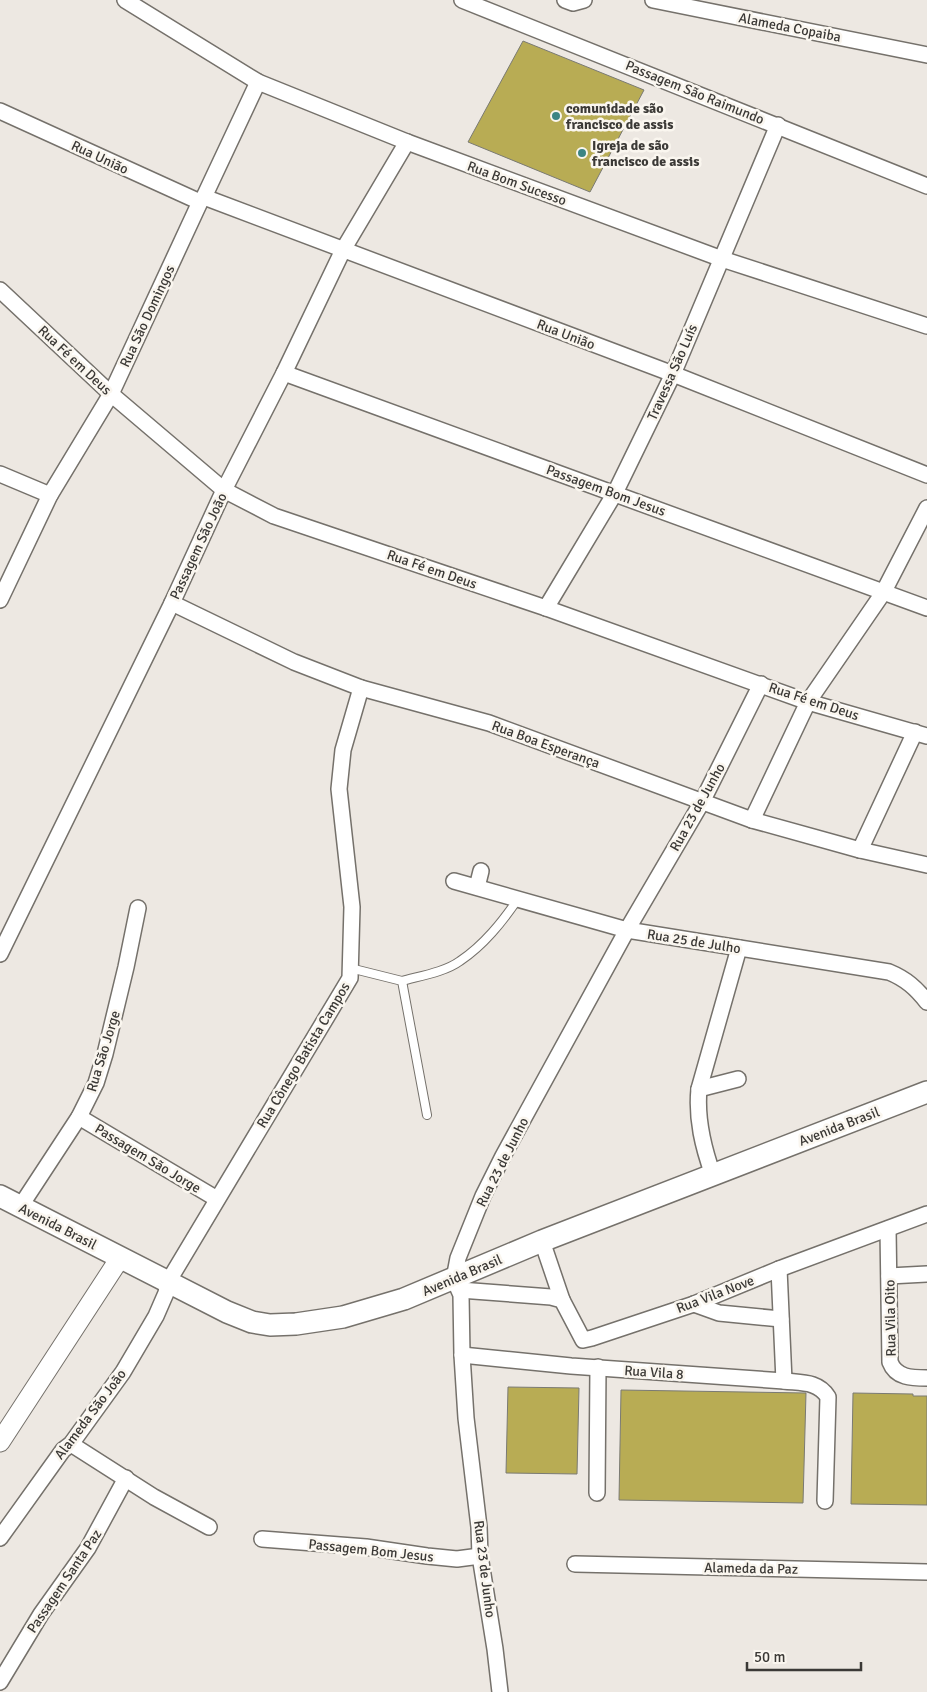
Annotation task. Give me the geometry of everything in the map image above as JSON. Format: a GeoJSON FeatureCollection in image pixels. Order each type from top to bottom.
{"type":"FeatureCollection","features":[{"type":"Feature","properties":{"kind":"main road","name":"Avenida Brasil"},"geometry":{"type":"LineString","coordinates":[[0,1196],[227,1312],[252,1322],[270,1325],[296,1324],[343,1317],[457,1284],[542,1241],[927,1092]]}},
{"type":"Feature","properties":{"kind":"street","name":"Rua Bom Sucesso"},"geometry":{"type":"LineString","coordinates":[[125,0],[258,82],[407,142],[722,259],[927,326]]}},
{"type":"Feature","properties":{"kind":"street","name":"Passagem São Raimundo"},"geometry":{"type":"LineString","coordinates":[[462,0],[927,186]]}},
{"type":"Feature","properties":{"kind":"street"},"geometry":{"type":"LineString","coordinates":[[565,0],[573,3],[584,0]]}},
{"type":"Feature","properties":{"kind":"street","name":"Alameda Copaiba"},"geometry":{"type":"LineString","coordinates":[[653,0],[927,55]]}},
{"type":"Feature","properties":{"kind":"street","name":"Rua São Domingos"},"geometry":{"type":"LineString","coordinates":[[0,598],[50,495],[111,394],[258,82]]}},
{"type":"Feature","properties":{"kind":"street","name":"Rua União"},"geometry":{"type":"LineString","coordinates":[[0,111],[202,200],[343,250],[673,374],[927,475]]}},
{"type":"Feature","properties":{"kind":"street","name":"Travessa São Luís"},"geometry":{"type":"LineString","coordinates":[[546,608],[615,493],[673,374],[778,125]]}},
{"type":"Feature","properties":{"kind":"street","name":"Passagem São João"},"geometry":{"type":"LineString","coordinates":[[0,954],[172,603],[224,490],[284,373],[343,250],[407,142]]}},
{"type":"Feature","properties":{"kind":"street","name":"Rua Fé em Deus"},"geometry":{"type":"LineString","coordinates":[[0,290],[111,394],[224,490],[274,516],[546,608],[808,702],[921,734]]}},
{"type":"Feature","properties":{"kind":"street","name":"Passagem Bom Jesus"},"geometry":{"type":"LineString","coordinates":[[284,373],[927,608]]}},
{"type":"Feature","properties":{"kind":"street"},"geometry":{"type":"LineString","coordinates":[[0,474],[50,495]]}},
{"type":"Feature","properties":{"kind":"street"},"geometry":{"type":"LineString","coordinates":[[752,820],[808,702],[883,592],[927,508]]}},
{"type":"Feature","properties":{"kind":"street","name":"Rua Boa Esperança"},"geometry":{"type":"LineString","coordinates":[[172,603],[294,662],[361,688],[488,723],[752,820],[860,850],[927,865]]}},
{"type":"Feature","properties":{"kind":"street","name":"Rua 23 de Junho"},"geometry":{"type":"LineString","coordinates":[[500,1692],[496,1648],[480,1556],[479,1528],[466,1418],[457,1284],[458,1258],[483,1196],[516,1132],[627,930],[702,802],[761,684]]}},
{"type":"Feature","properties":{"kind":"street","name":"Rua Cônego Batista Campos"},"geometry":{"type":"LineString","coordinates":[[168,1282],[350,978],[352,907],[339,790],[343,750],[361,688]]}},
{"type":"Feature","properties":{"kind":"street"},"geometry":{"type":"LineString","coordinates":[[860,850],[921,734]]}},
{"type":"Feature","properties":{"kind":"street"},"geometry":{"type":"LineString","coordinates":[[477,887],[481,871]]}},
{"type":"Feature","properties":{"kind":"street","name":"Rua 25 de Julho"},"geometry":{"type":"LineString","coordinates":[[454,881],[627,930],[890,972],[901,976],[910,983],[927,1002]]}},
{"type":"Feature","properties":{"kind":"street","name":"Rua São Jorge"},"geometry":{"type":"LineString","coordinates":[[20,1207],[79,1117],[96,1082],[105,1054],[126,967],[138,908]]}},
{"type":"Feature","properties":{"kind":"street"},"geometry":{"type":"LineString","coordinates":[[713,1174],[699,1122],[699,1089],[739,948]]}},
{"type":"Feature","properties":{"kind":"street"},"geometry":{"type":"LineString","coordinates":[[699,1089],[738,1079]]}},
{"type":"Feature","properties":{"kind":"street","name":"Passagem São Jorge"},"geometry":{"type":"LineString","coordinates":[[79,1117],[217,1199]]}},
{"type":"Feature","properties":{"kind":"street","name":"Rua Vila Nove"},"geometry":{"type":"LineString","coordinates":[[583,1340],[604,1335],[648,1318],[694,1304],[779,1269],[927,1214]]}},
{"type":"Feature","properties":{"kind":"street","name":"Rua Vila Oito"},"geometry":{"type":"LineString","coordinates":[[888,1230],[890,1362],[896,1372],[903,1375],[927,1378]]}},
{"type":"Feature","properties":{"kind":"street"},"geometry":{"type":"LineString","coordinates":[[542,1241],[562,1300],[583,1340],[590,1366],[597,1493]]}},
{"type":"Feature","properties":{"kind":"street"},"geometry":{"type":"LineString","coordinates":[[0,1442],[120,1258]]}},
{"type":"Feature","properties":{"kind":"street"},"geometry":{"type":"LineString","coordinates":[[779,1269],[784,1381]]}},
{"type":"Feature","properties":{"kind":"street"},"geometry":{"type":"LineString","coordinates":[[889,1276],[927,1274]]}},
{"type":"Feature","properties":{"kind":"street","name":"Alameda São João"},"geometry":{"type":"LineString","coordinates":[[0,1538],[63,1450],[71,1444],[104,1400],[132,1358],[156,1316],[166,1293],[168,1282]]}},
{"type":"Feature","properties":{"kind":"street"},"geometry":{"type":"LineString","coordinates":[[457,1284],[562,1300]]}},
{"type":"Feature","properties":{"kind":"street"},"geometry":{"type":"LineString","coordinates":[[694,1304],[719,1312],[781,1319]]}},
{"type":"Feature","properties":{"kind":"street","name":"Rua Vila 8"},"geometry":{"type":"LineString","coordinates":[[462,1355],[816,1385],[824,1389],[828,1397],[825,1501]]}},
{"type":"Feature","properties":{"kind":"street"},"geometry":{"type":"LineString","coordinates":[[71,1444],[154,1497],[208,1527]]}},
{"type":"Feature","properties":{"kind":"street","name":"Passagem Santa Paz"},"geometry":{"type":"LineString","coordinates":[[0,1682],[41,1614],[88,1548],[126,1478]]}},
{"type":"Feature","properties":{"kind":"street","name":"Passagem Bom Jesus"},"geometry":{"type":"LineString","coordinates":[[262,1539],[366,1547],[457,1559],[480,1556]]}},
{"type":"Feature","properties":{"kind":"street","name":"Alameda da Paz"},"geometry":{"type":"LineString","coordinates":[[575,1564],[927,1572]]}},
{"type":"Feature","properties":{"kind":"lane"},"geometry":{"type":"LineString","coordinates":[[350,968],[402,981],[433,973],[459,962],[480,945],[498,928],[518,899]]}},
{"type":"Feature","properties":{"kind":"lane"},"geometry":{"type":"LineString","coordinates":[[402,981],[427,1115]]}},
{"type":"Feature","properties":{"kind":"building","name":"comunidade são francisco de assis"},"geometry":{"type":"Polygon","coordinates":[[[523,41],[644,90],[590,192],[468,142],[523,41]]]}},
{"type":"Feature","properties":{"kind":"building"},"geometry":{"type":"Polygon","coordinates":[[[508,1387],[579,1388],[577,1474],[506,1473],[508,1387]]]}},
{"type":"Feature","properties":{"kind":"building"},"geometry":{"type":"Polygon","coordinates":[[[621,1390],[806,1393],[803,1503],[619,1500],[621,1390]]]}},
{"type":"Feature","properties":{"kind":"building"},"geometry":{"type":"Polygon","coordinates":[[[853,1393],[927,1396],[927,1505],[851,1504],[853,1393]]]}},
{"type":"Feature","properties":{"kind":"place","name":"comunidade são francisco de assis"},"geometry":{"type":"Point","coordinates":[556,116]}},
{"type":"Feature","properties":{"kind":"place","name":"Igreja de são francisco de assis"},"geometry":{"type":"Point","coordinates":[582,153]}}]}
